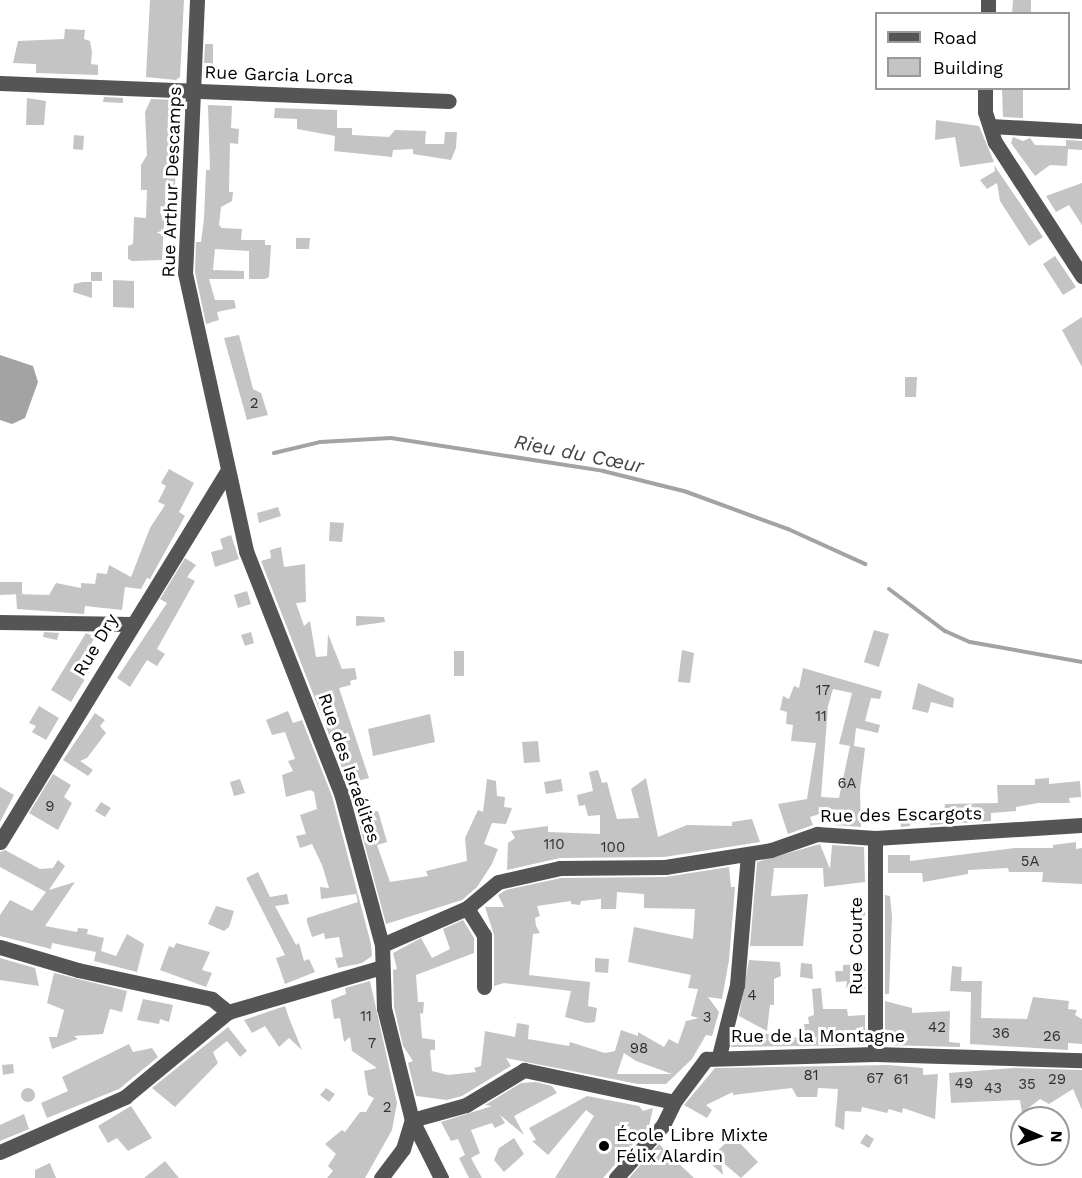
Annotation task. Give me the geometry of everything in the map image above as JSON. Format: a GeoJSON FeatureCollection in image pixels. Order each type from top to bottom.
{"type":"FeatureCollection","features":[{"type":"Feature","properties":{"kind":"street","name":"Rue Arthur Descamps"},"geometry":{"type":"LineString","coordinates":[[197,0],[185,273],[228,470]]}},
{"type":"Feature","properties":{"kind":"street","name":"Rue Garcia Lorca"},"geometry":{"type":"LineString","coordinates":[[0,83],[449,100]]}},
{"type":"Feature","properties":{"kind":"street"},"geometry":{"type":"LineString","coordinates":[[985,90],[985,112],[995,141],[1082,276]]}},
{"type":"Feature","properties":{"kind":"street"},"geometry":{"type":"LineString","coordinates":[[990,126],[1082,131]]}},
{"type":"Feature","properties":{"kind":"street","name":"Rue Dry"},"geometry":{"type":"LineString","coordinates":[[0,842],[228,470]]}},
{"type":"Feature","properties":{"kind":"street","name":"Rue des Israélites"},"geometry":{"type":"LineString","coordinates":[[228,470],[246,551],[341,793],[382,945],[384,1008],[412,1120],[441,1178]]}},
{"type":"Feature","properties":{"kind":"street"},"geometry":{"type":"LineString","coordinates":[[0,622],[132,624]]}},
{"type":"Feature","properties":{"kind":"street","name":"Rue des Escargots"},"geometry":{"type":"LineString","coordinates":[[382,945],[467,908],[498,882],[560,868],[665,867],[748,854],[817,834],[875,838],[1082,825]]}},
{"type":"Feature","properties":{"kind":"street","name":"Rue Courte"},"geometry":{"type":"LineString","coordinates":[[875,838],[875,1054]]}},
{"type":"Feature","properties":{"kind":"street"},"geometry":{"type":"LineString","coordinates":[[719,1056],[737,985],[748,854]]}},
{"type":"Feature","properties":{"kind":"street"},"geometry":{"type":"LineString","coordinates":[[467,908],[484,935],[484,987]]}},
{"type":"Feature","properties":{"kind":"street"},"geometry":{"type":"LineString","coordinates":[[0,946],[78,970],[213,999],[228,1012]]}},
{"type":"Feature","properties":{"kind":"street"},"geometry":{"type":"LineString","coordinates":[[0,1152],[125,1097],[228,1012],[382,967]]}},
{"type":"Feature","properties":{"kind":"street","name":"Rue de la Montagne"},"geometry":{"type":"LineString","coordinates":[[616,1178],[663,1125],[674,1102],[706,1059],[719,1056],[875,1054],[1082,1060]]}},
{"type":"Feature","properties":{"kind":"street"},"geometry":{"type":"LineString","coordinates":[[381,1178],[403,1149],[412,1120],[466,1105],[524,1070],[674,1102]]}},
{"type":"Feature","properties":{"kind":"shaded area"},"geometry":{"type":"Polygon","coordinates":[[[0,355],[33,366],[38,382],[25,418],[12,424],[0,420],[0,355]]]}},
{"type":"Feature","properties":{"kind":"building"},"geometry":{"type":"Polygon","coordinates":[[[150,0],[184,0],[180,77],[176,80],[146,77],[150,0]]]}},
{"type":"Feature","properties":{"kind":"building"},"geometry":{"type":"Polygon","coordinates":[[[1013,0],[1031,0],[1031,12],[1012,12],[1013,0]]]}},
{"type":"Feature","properties":{"kind":"building"},"geometry":{"type":"Polygon","coordinates":[[[65,29],[85,30],[84,39],[90,41],[92,52],[91,64],[98,65],[98,75],[36,73],[36,64],[13,63],[18,41],[64,39],[65,29]]]}},
{"type":"Feature","properties":{"kind":"building"},"geometry":{"type":"Polygon","coordinates":[[[205,44],[213,44],[213,66],[218,66],[218,80],[203,79],[205,44]]]}},
{"type":"Feature","properties":{"kind":"building"},"geometry":{"type":"Polygon","coordinates":[[[1002,90],[1023,90],[1023,118],[1003,117],[1002,90]]]}},
{"type":"Feature","properties":{"kind":"building"},"geometry":{"type":"Polygon","coordinates":[[[104,97],[123,98],[123,103],[103,102],[104,97]]]}},
{"type":"Feature","properties":{"kind":"building"},"geometry":{"type":"Polygon","coordinates":[[[27,98],[46,101],[44,125],[26,125],[27,98]]]}},
{"type":"Feature","properties":{"kind":"building"},"geometry":{"type":"Polygon","coordinates":[[[151,99],[179,100],[174,207],[165,207],[162,260],[132,261],[128,259],[128,246],[133,244],[134,217],[146,218],[147,190],[141,190],[141,165],[147,155],[145,112],[151,99]]]}},
{"type":"Feature","properties":{"kind":"building"},"geometry":{"type":"Polygon","coordinates":[[[208,105],[232,106],[231,128],[239,129],[238,144],[230,143],[229,192],[233,192],[232,201],[221,207],[219,225],[222,228],[242,229],[241,240],[265,240],[265,245],[271,245],[269,277],[265,279],[249,279],[249,251],[215,249],[213,270],[244,271],[244,279],[209,279],[215,300],[234,300],[236,308],[217,312],[219,320],[206,324],[195,272],[196,242],[201,242],[204,219],[206,170],[210,170],[208,105]]]}},
{"type":"Feature","properties":{"kind":"building"},"geometry":{"type":"Polygon","coordinates":[[[275,108],[337,110],[337,128],[352,128],[352,135],[389,137],[395,130],[426,131],[425,144],[444,144],[445,132],[457,132],[456,148],[451,160],[413,154],[413,149],[393,150],[392,157],[334,151],[335,136],[297,129],[297,119],[274,118],[275,108]]]}},
{"type":"Feature","properties":{"kind":"building"},"geometry":{"type":"Polygon","coordinates":[[[936,120],[979,126],[994,162],[960,167],[955,137],[935,140],[936,120]]]}},
{"type":"Feature","properties":{"kind":"building"},"geometry":{"type":"Polygon","coordinates":[[[74,135],[84,136],[83,150],[73,149],[74,135]]]}},
{"type":"Feature","properties":{"kind":"building"},"geometry":{"type":"Polygon","coordinates":[[[1013,137],[1023,141],[1030,138],[1035,145],[1066,146],[1066,140],[1082,141],[1082,150],[1068,149],[1067,166],[1050,165],[1035,176],[1011,143],[1013,137]]]}},
{"type":"Feature","properties":{"kind":"building"},"geometry":{"type":"Polygon","coordinates":[[[994,165],[1043,237],[1029,246],[1000,201],[997,183],[987,189],[980,180],[995,171],[994,165]]]}},
{"type":"Feature","properties":{"kind":"building"},"geometry":{"type":"Polygon","coordinates":[[[1082,183],[1082,225],[1069,205],[1056,212],[1046,196],[1082,183]]]}},
{"type":"Feature","properties":{"kind":"building"},"geometry":{"type":"Polygon","coordinates":[[[296,238],[310,238],[309,249],[296,249],[296,238]]]}},
{"type":"Feature","properties":{"kind":"building"},"geometry":{"type":"Polygon","coordinates":[[[1055,256],[1076,287],[1063,295],[1043,264],[1055,256]]]}},
{"type":"Feature","properties":{"kind":"building"},"geometry":{"type":"Polygon","coordinates":[[[91,272],[102,272],[102,281],[91,281],[91,272]]]}},
{"type":"Feature","properties":{"kind":"building"},"geometry":{"type":"Polygon","coordinates":[[[113,280],[134,281],[134,308],[113,307],[113,280]]]}},
{"type":"Feature","properties":{"kind":"building"},"geometry":{"type":"Polygon","coordinates":[[[92,282],[92,298],[73,292],[74,284],[92,282]]]}},
{"type":"Feature","properties":{"kind":"building"},"geometry":{"type":"Polygon","coordinates":[[[1082,317],[1082,367],[1062,330],[1082,317]]]}},
{"type":"Feature","properties":{"kind":"building"},"geometry":{"type":"Polygon","coordinates":[[[239,335],[253,389],[261,393],[268,415],[247,420],[224,338],[239,335]]]}},
{"type":"Feature","properties":{"kind":"building"},"geometry":{"type":"Polygon","coordinates":[[[905,377],[917,377],[916,397],[905,397],[905,377]]]}},
{"type":"Feature","properties":{"kind":"building"},"geometry":{"type":"Polygon","coordinates":[[[169,469],[194,483],[179,512],[185,516],[150,579],[147,578],[141,589],[125,587],[122,610],[85,606],[84,614],[17,609],[16,594],[49,595],[56,583],[81,588],[81,583],[95,584],[97,573],[107,574],[109,565],[131,577],[150,528],[165,505],[158,502],[166,486],[161,483],[169,469]]]}},
{"type":"Feature","properties":{"kind":"building"},"geometry":{"type":"Polygon","coordinates":[[[278,507],[281,516],[259,523],[257,513],[278,507]]]}},
{"type":"Feature","properties":{"kind":"building"},"geometry":{"type":"Polygon","coordinates":[[[330,522],[344,523],[342,542],[329,541],[330,522]]]}},
{"type":"Feature","properties":{"kind":"building"},"geometry":{"type":"Polygon","coordinates":[[[231,535],[239,559],[215,567],[211,552],[223,549],[220,539],[231,535]]]}},
{"type":"Feature","properties":{"kind":"building"},"geometry":{"type":"Polygon","coordinates":[[[281,547],[284,567],[305,564],[306,602],[296,603],[304,626],[310,621],[316,657],[327,656],[328,634],[342,669],[355,668],[357,679],[350,681],[351,685],[339,688],[369,778],[357,781],[364,804],[369,803],[371,812],[378,811],[387,842],[377,845],[390,882],[428,876],[426,871],[467,861],[465,838],[478,810],[483,812],[487,779],[496,781],[497,796],[505,797],[504,807],[512,808],[506,824],[492,823],[484,844],[498,849],[492,864],[477,887],[462,900],[386,924],[348,783],[261,561],[271,558],[270,550],[281,547]]]}},
{"type":"Feature","properties":{"kind":"building"},"geometry":{"type":"Polygon","coordinates":[[[185,558],[196,565],[187,577],[195,581],[157,649],[165,654],[157,666],[147,660],[130,687],[117,678],[167,603],[160,599],[185,558]]]}},
{"type":"Feature","properties":{"kind":"building"},"geometry":{"type":"Polygon","coordinates":[[[0,582],[22,582],[22,594],[0,595],[0,582]]]}},
{"type":"Feature","properties":{"kind":"building"},"geometry":{"type":"Polygon","coordinates":[[[247,591],[251,604],[238,608],[234,595],[247,591]]]}},
{"type":"Feature","properties":{"kind":"building"},"geometry":{"type":"Polygon","coordinates":[[[356,616],[384,617],[385,622],[356,626],[356,616]]]}},
{"type":"Feature","properties":{"kind":"building"},"geometry":{"type":"Polygon","coordinates":[[[874,630],[889,634],[879,667],[864,662],[874,630]]]}},
{"type":"Feature","properties":{"kind":"building"},"geometry":{"type":"Polygon","coordinates":[[[44,632],[59,633],[57,640],[43,637],[44,632]]]}},
{"type":"Feature","properties":{"kind":"building"},"geometry":{"type":"Polygon","coordinates":[[[251,632],[254,643],[245,646],[241,635],[251,632]]]}},
{"type":"Feature","properties":{"kind":"building"},"geometry":{"type":"Polygon","coordinates":[[[86,633],[95,637],[91,644],[102,651],[71,702],[51,690],[86,633]]]}},
{"type":"Feature","properties":{"kind":"building"},"geometry":{"type":"Polygon","coordinates":[[[682,650],[694,653],[690,683],[678,682],[682,650]]]}},
{"type":"Feature","properties":{"kind":"building"},"geometry":{"type":"Polygon","coordinates":[[[454,651],[464,651],[464,676],[454,676],[454,651]]]}},
{"type":"Feature","properties":{"kind":"building"},"geometry":{"type":"Polygon","coordinates":[[[803,668],[882,691],[880,699],[871,698],[865,721],[880,725],[878,733],[856,728],[854,746],[865,748],[860,790],[861,827],[833,825],[835,809],[810,817],[813,825],[788,834],[778,804],[807,799],[816,743],[791,741],[793,725],[786,724],[787,712],[780,710],[783,696],[789,699],[794,686],[799,688],[803,668]],[[833,689],[828,706],[821,797],[839,798],[850,746],[839,744],[852,693],[833,689]]]}},
{"type":"Feature","properties":{"kind":"building"},"geometry":{"type":"Polygon","coordinates":[[[918,683],[954,698],[953,708],[931,702],[928,713],[912,709],[918,683]]]}},
{"type":"Feature","properties":{"kind":"building"},"geometry":{"type":"Polygon","coordinates":[[[39,706],[59,718],[46,740],[32,732],[36,726],[29,723],[39,706]]]}},
{"type":"Feature","properties":{"kind":"building"},"geometry":{"type":"Polygon","coordinates":[[[288,711],[293,723],[302,720],[332,796],[371,944],[372,956],[362,963],[338,968],[335,958],[343,957],[339,937],[325,939],[324,933],[312,937],[307,922],[307,918],[358,902],[356,894],[321,899],[320,887],[329,888],[322,865],[312,844],[300,848],[296,836],[306,834],[300,815],[317,809],[314,792],[310,790],[286,797],[282,775],[293,771],[288,761],[295,759],[285,732],[272,735],[266,720],[288,711]]]}},
{"type":"Feature","properties":{"kind":"building"},"geometry":{"type":"Polygon","coordinates":[[[95,713],[105,720],[100,726],[106,733],[87,758],[80,761],[93,770],[88,776],[63,760],[95,713]]]}},
{"type":"Feature","properties":{"kind":"building"},"geometry":{"type":"Polygon","coordinates":[[[430,714],[435,742],[373,756],[368,729],[430,714]]]}},
{"type":"Feature","properties":{"kind":"building"},"geometry":{"type":"Polygon","coordinates":[[[538,741],[540,762],[524,763],[522,742],[538,741]]]}},
{"type":"Feature","properties":{"kind":"building"},"geometry":{"type":"Polygon","coordinates":[[[598,770],[602,783],[607,782],[617,819],[639,818],[631,789],[646,778],[658,837],[687,825],[732,826],[732,822],[752,819],[760,842],[664,857],[560,858],[507,870],[508,843],[515,838],[511,831],[548,826],[548,832],[600,834],[600,815],[588,816],[585,805],[579,806],[577,795],[593,791],[589,772],[598,770]]]}},
{"type":"Feature","properties":{"kind":"building"},"geometry":{"type":"Polygon","coordinates":[[[53,774],[71,785],[64,797],[72,803],[58,830],[29,813],[53,774]]]}},
{"type":"Feature","properties":{"kind":"building"},"geometry":{"type":"Polygon","coordinates":[[[1049,778],[1049,784],[1080,781],[1081,797],[1069,798],[1070,803],[1038,803],[1016,807],[1016,811],[991,813],[991,821],[930,825],[929,811],[944,811],[945,804],[998,803],[997,785],[1035,785],[1035,779],[1049,778]]]}},
{"type":"Feature","properties":{"kind":"building"},"geometry":{"type":"Polygon","coordinates":[[[240,779],[245,793],[234,796],[230,782],[240,779]]]}},
{"type":"Feature","properties":{"kind":"building"},"geometry":{"type":"Polygon","coordinates":[[[561,779],[563,791],[546,794],[544,782],[561,779]]]}},
{"type":"Feature","properties":{"kind":"building"},"geometry":{"type":"Polygon","coordinates":[[[0,787],[14,795],[0,822],[0,787]]]}},
{"type":"Feature","properties":{"kind":"building"},"geometry":{"type":"Polygon","coordinates":[[[101,802],[111,808],[105,817],[95,811],[101,802]]]}},
{"type":"Feature","properties":{"kind":"building"},"geometry":{"type":"Polygon","coordinates":[[[900,815],[910,816],[910,826],[901,827],[900,815]]]}},
{"type":"Feature","properties":{"kind":"building"},"geometry":{"type":"Polygon","coordinates":[[[1076,842],[1076,849],[1082,848],[1082,884],[1042,882],[1043,872],[1009,872],[1008,868],[968,870],[968,874],[923,882],[922,873],[888,873],[888,855],[910,855],[910,861],[1015,848],[1053,848],[1053,845],[1076,842]]]}},
{"type":"Feature","properties":{"kind":"building"},"geometry":{"type":"Polygon","coordinates":[[[820,844],[830,869],[832,845],[864,847],[865,882],[824,887],[823,868],[774,868],[771,896],[808,894],[803,946],[750,946],[757,862],[820,844]]]}},
{"type":"Feature","properties":{"kind":"building"},"geometry":{"type":"Polygon","coordinates":[[[5,850],[40,869],[53,868],[58,860],[65,866],[49,890],[75,882],[45,926],[77,932],[78,928],[88,929],[87,934],[104,938],[101,951],[116,956],[127,934],[144,944],[137,972],[94,961],[96,952],[52,943],[51,949],[0,936],[0,915],[10,900],[32,911],[46,892],[0,867],[0,852],[5,850]]]}},
{"type":"Feature","properties":{"kind":"building"},"geometry":{"type":"Polygon","coordinates":[[[729,867],[731,887],[735,887],[729,960],[722,999],[708,997],[719,1012],[712,1036],[706,1035],[692,1059],[666,1084],[638,1084],[506,1058],[511,1066],[462,1096],[447,1100],[416,1096],[408,1063],[413,1061],[403,1046],[394,1007],[393,970],[397,969],[393,953],[421,938],[432,958],[450,949],[443,929],[463,920],[474,938],[474,953],[416,975],[418,1002],[424,1002],[423,1014],[420,1013],[422,1038],[435,1040],[435,1050],[430,1050],[432,1071],[448,1075],[476,1072],[474,1068],[481,1066],[485,1031],[515,1037],[517,1023],[529,1025],[528,1039],[569,1046],[570,1042],[605,1053],[615,1051],[621,1030],[638,1036],[638,1032],[664,1047],[669,1039],[678,1044],[686,1021],[699,1018],[691,1016],[698,989],[688,988],[691,975],[628,962],[634,927],[693,939],[695,909],[644,908],[644,894],[617,892],[616,909],[601,909],[601,899],[581,901],[580,905],[571,904],[571,901],[537,906],[540,916],[535,918],[540,933],[533,934],[529,975],[590,982],[588,1006],[597,1008],[595,1022],[587,1023],[565,1017],[571,991],[504,983],[494,986],[494,935],[485,907],[504,907],[498,895],[506,890],[561,878],[665,877],[729,867]],[[624,1053],[617,1074],[672,1074],[636,1061],[624,1053]]]}},
{"type":"Feature","properties":{"kind":"building"},"geometry":{"type":"Polygon","coordinates":[[[258,872],[270,897],[287,894],[289,904],[275,906],[296,945],[299,943],[304,961],[309,959],[315,972],[285,984],[276,958],[285,955],[246,878],[258,872]]]}},
{"type":"Feature","properties":{"kind":"building"},"geometry":{"type":"Polygon","coordinates":[[[885,895],[890,896],[892,917],[889,994],[885,994],[885,895]]]}},
{"type":"Feature","properties":{"kind":"building"},"geometry":{"type":"Polygon","coordinates":[[[216,906],[234,911],[229,927],[224,931],[208,924],[216,906]]]}},
{"type":"Feature","properties":{"kind":"building"},"geometry":{"type":"Polygon","coordinates":[[[854,912],[865,912],[865,930],[854,930],[854,912]]]}},
{"type":"Feature","properties":{"kind":"building"},"geometry":{"type":"Polygon","coordinates":[[[176,943],[210,952],[202,970],[212,973],[206,987],[160,970],[169,946],[174,948],[176,943]]]}},
{"type":"Feature","properties":{"kind":"building"},"geometry":{"type":"Polygon","coordinates":[[[0,958],[35,968],[39,986],[0,980],[0,958]]]}},
{"type":"Feature","properties":{"kind":"building"},"geometry":{"type":"Polygon","coordinates":[[[595,958],[609,959],[608,973],[595,972],[595,958]]]}},
{"type":"Feature","properties":{"kind":"building"},"geometry":{"type":"Polygon","coordinates":[[[749,960],[780,962],[781,976],[774,979],[774,1005],[770,1005],[767,1031],[739,1016],[749,960]]]}},
{"type":"Feature","properties":{"kind":"building"},"geometry":{"type":"Polygon","coordinates":[[[801,963],[812,964],[813,979],[800,977],[801,963]]]}},
{"type":"Feature","properties":{"kind":"building"},"geometry":{"type":"Polygon","coordinates":[[[865,964],[865,994],[855,993],[855,987],[846,988],[847,981],[836,982],[835,971],[843,971],[843,965],[865,964]]]}},
{"type":"Feature","properties":{"kind":"building"},"geometry":{"type":"Polygon","coordinates":[[[952,966],[962,967],[961,981],[982,981],[981,1018],[1027,1019],[1033,997],[1069,1001],[1068,1009],[1077,1010],[1075,1015],[1082,1019],[1082,1044],[1068,1043],[1068,1050],[970,1044],[971,992],[950,991],[952,966]]]}},
{"type":"Feature","properties":{"kind":"building"},"geometry":{"type":"Polygon","coordinates":[[[54,973],[127,991],[122,1012],[110,1009],[103,1034],[74,1036],[78,1039],[52,1049],[49,1037],[57,1037],[64,1010],[47,1003],[54,973]]]}},
{"type":"Feature","properties":{"kind":"building"},"geometry":{"type":"Polygon","coordinates":[[[370,981],[397,1103],[392,1130],[365,1178],[327,1178],[333,1171],[328,1166],[336,1154],[325,1144],[342,1130],[345,1132],[360,1112],[366,1112],[374,1098],[368,1095],[364,1071],[377,1068],[352,1051],[350,1037],[344,1042],[340,1018],[334,1019],[331,1000],[346,994],[345,988],[370,981]]]}},
{"type":"Feature","properties":{"kind":"building"},"geometry":{"type":"Polygon","coordinates":[[[821,988],[823,1009],[847,1009],[848,1016],[865,1015],[865,1045],[731,1047],[736,1030],[806,1039],[804,1024],[809,1024],[808,1017],[814,1015],[812,989],[821,988]]]}},
{"type":"Feature","properties":{"kind":"building"},"geometry":{"type":"Polygon","coordinates":[[[143,999],[173,1005],[169,1022],[160,1019],[159,1024],[137,1020],[143,999]]]}},
{"type":"Feature","properties":{"kind":"building"},"geometry":{"type":"Polygon","coordinates":[[[885,1001],[912,1008],[912,1013],[950,1011],[949,1042],[960,1043],[960,1047],[885,1045],[885,1001]]]}},
{"type":"Feature","properties":{"kind":"building"},"geometry":{"type":"Polygon","coordinates":[[[285,1006],[302,1050],[289,1038],[279,1047],[265,1026],[252,1033],[244,1020],[285,1006]]]}},
{"type":"Feature","properties":{"kind":"building"},"geometry":{"type":"Polygon","coordinates":[[[228,1027],[247,1051],[240,1057],[227,1041],[213,1052],[218,1063],[175,1107],[152,1088],[228,1027]]]}},
{"type":"Feature","properties":{"kind":"building"},"geometry":{"type":"Polygon","coordinates":[[[129,1044],[133,1052],[152,1048],[158,1057],[119,1089],[47,1118],[41,1103],[68,1091],[62,1077],[129,1044]]]}},
{"type":"Feature","properties":{"kind":"building"},"geometry":{"type":"Polygon","coordinates":[[[13,1064],[14,1073],[3,1075],[2,1065],[13,1064]]]}},
{"type":"Feature","properties":{"kind":"building"},"geometry":{"type":"Polygon","coordinates":[[[888,1065],[923,1068],[923,1075],[938,1074],[935,1119],[903,1108],[902,1113],[889,1109],[887,1113],[862,1107],[861,1112],[845,1111],[844,1130],[835,1126],[838,1089],[818,1088],[817,1097],[797,1097],[792,1088],[733,1095],[733,1092],[706,1105],[712,1110],[707,1118],[684,1105],[715,1068],[888,1065]]]}},
{"type":"Feature","properties":{"kind":"building"},"geometry":{"type":"Polygon","coordinates":[[[1014,1068],[1082,1070],[1082,1110],[1073,1089],[1049,1104],[1040,1099],[1031,1106],[1021,1106],[1020,1100],[951,1103],[949,1073],[1014,1068]]]}},
{"type":"Feature","properties":{"kind":"building"},"geometry":{"type":"Polygon","coordinates":[[[536,1082],[552,1086],[557,1093],[514,1116],[524,1135],[500,1115],[505,1123],[495,1128],[492,1123],[471,1130],[480,1153],[471,1158],[482,1178],[469,1178],[459,1158],[465,1155],[458,1139],[451,1141],[441,1122],[492,1106],[485,1105],[521,1083],[536,1082]]]}},
{"type":"Feature","properties":{"kind":"building"},"geometry":{"type":"Polygon","coordinates":[[[25,1088],[31,1088],[35,1095],[31,1102],[25,1102],[21,1098],[21,1092],[25,1088]]]}},
{"type":"Feature","properties":{"kind":"building"},"geometry":{"type":"Polygon","coordinates":[[[326,1088],[335,1094],[329,1102],[320,1095],[326,1088]]]}},
{"type":"Feature","properties":{"kind":"building"},"geometry":{"type":"Polygon","coordinates":[[[587,1096],[639,1106],[643,1111],[653,1108],[649,1126],[603,1178],[555,1178],[594,1116],[586,1110],[548,1155],[532,1141],[536,1140],[529,1128],[587,1096]]]}},
{"type":"Feature","properties":{"kind":"building"},"geometry":{"type":"Polygon","coordinates":[[[131,1106],[152,1138],[128,1151],[117,1138],[108,1143],[98,1126],[131,1106]]]}},
{"type":"Feature","properties":{"kind":"building"},"geometry":{"type":"Polygon","coordinates":[[[24,1114],[29,1129],[0,1141],[0,1125],[24,1114]]]}},
{"type":"Feature","properties":{"kind":"building"},"geometry":{"type":"Polygon","coordinates":[[[866,1134],[874,1139],[869,1148],[860,1143],[866,1134]]]}},
{"type":"Feature","properties":{"kind":"building"},"geometry":{"type":"Polygon","coordinates":[[[733,1136],[758,1162],[741,1178],[721,1161],[723,1175],[703,1156],[709,1149],[714,1154],[733,1136]]]}},
{"type":"Feature","properties":{"kind":"building"},"geometry":{"type":"Polygon","coordinates":[[[514,1138],[524,1154],[504,1172],[494,1160],[499,1148],[514,1138]]]}},
{"type":"Feature","properties":{"kind":"building"},"geometry":{"type":"Polygon","coordinates":[[[659,1144],[672,1157],[694,1178],[629,1178],[659,1144]]]}},
{"type":"Feature","properties":{"kind":"building"},"geometry":{"type":"Polygon","coordinates":[[[165,1161],[179,1178],[144,1178],[165,1161]]]}},
{"type":"Feature","properties":{"kind":"building"},"geometry":{"type":"Polygon","coordinates":[[[50,1163],[56,1178],[35,1178],[35,1170],[50,1163]]]}},
{"type":"Feature","properties":{"kind":"waterway","name":"Rieu du Cœur"},"geometry":{"type":"LineString","coordinates":[[274,453],[320,442],[391,438],[603,471],[684,491],[788,529],[865,564]]}},
{"type":"Feature","properties":{"kind":"waterway","name":"Rieu du Cœur"},"geometry":{"type":"LineString","coordinates":[[889,589],[945,631],[970,642],[1082,662]]}},
{"type":"Feature","properties":{"kind":"place","name":"École Libre Mixte Félix Alardin"},"geometry":{"type":"Point","coordinates":[604,1146]}}]}
